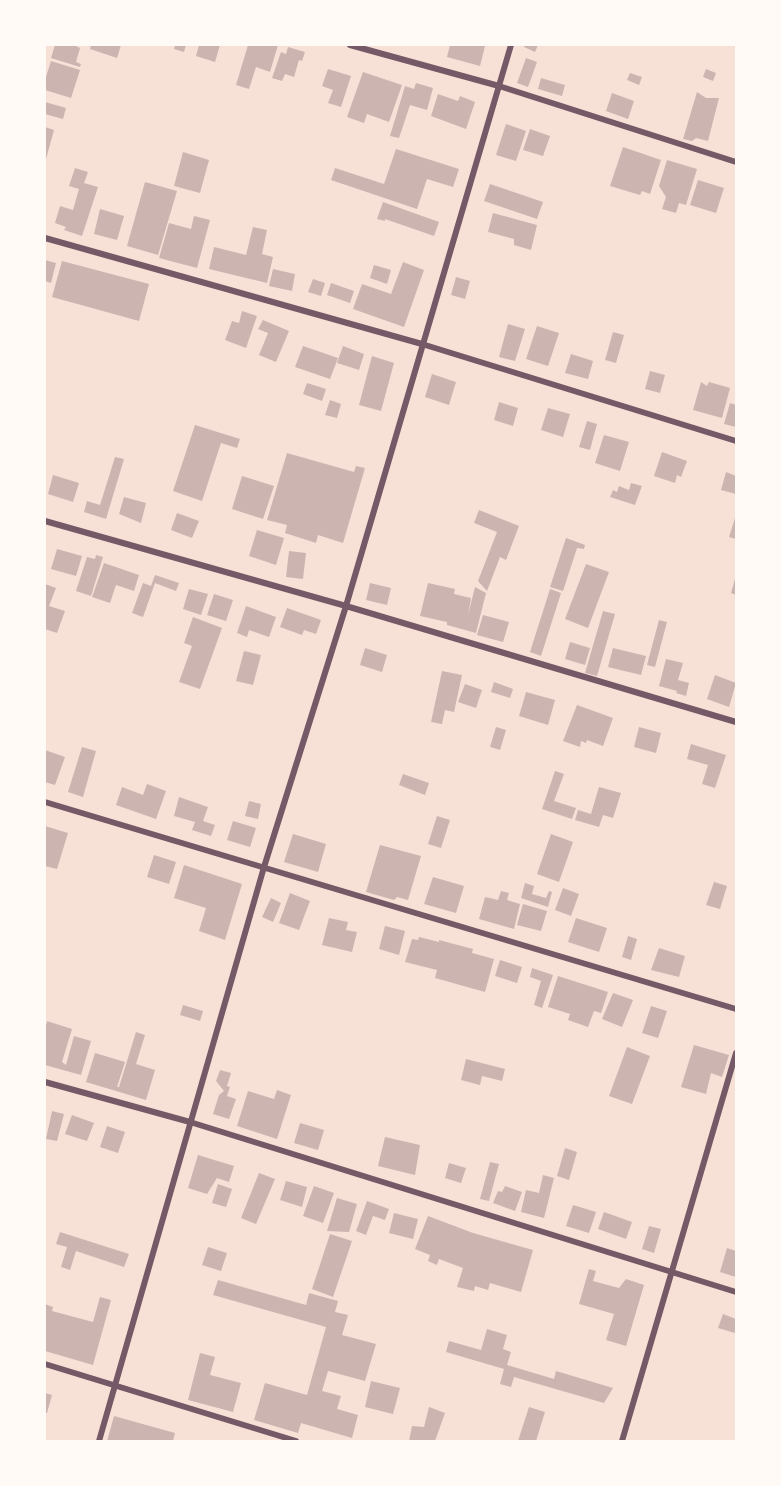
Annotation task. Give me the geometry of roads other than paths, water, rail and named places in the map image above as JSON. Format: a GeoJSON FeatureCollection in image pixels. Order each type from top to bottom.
{"type":"FeatureCollection","features":[{"type":"Feature","properties":{"kind":"street"},"geometry":{"type":"LineString","coordinates":[[350,45],[499,86],[736,162]]}},
{"type":"Feature","properties":{"kind":"street"},"geometry":{"type":"LineString","coordinates":[[99,1441],[264,867],[346,606],[511,45]]}},
{"type":"Feature","properties":{"kind":"street"},"geometry":{"type":"LineString","coordinates":[[45,238],[422,345],[736,441]]}},
{"type":"Feature","properties":{"kind":"street"},"geometry":{"type":"LineString","coordinates":[[45,521],[346,606],[736,722]]}},
{"type":"Feature","properties":{"kind":"street"},"geometry":{"type":"LineString","coordinates":[[45,802],[736,1009]]}},
{"type":"Feature","properties":{"kind":"street"},"geometry":{"type":"LineString","coordinates":[[622,1441],[736,1053]]}},
{"type":"Feature","properties":{"kind":"street"},"geometry":{"type":"LineString","coordinates":[[45,1082],[190,1122],[736,1292]]}},
{"type":"Feature","properties":{"kind":"street"},"geometry":{"type":"LineString","coordinates":[[45,1364],[296,1441]]}}]}
